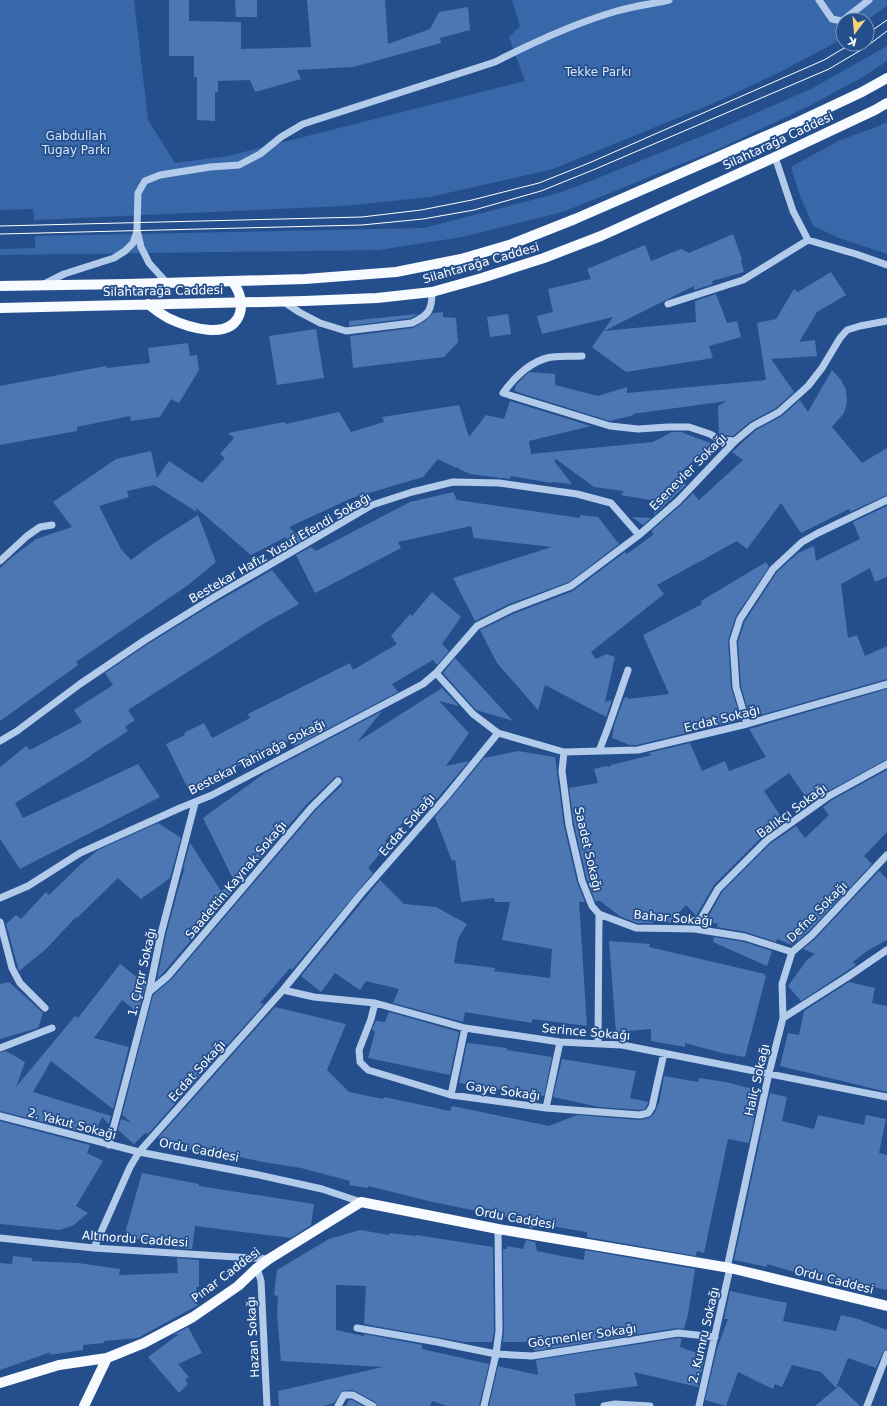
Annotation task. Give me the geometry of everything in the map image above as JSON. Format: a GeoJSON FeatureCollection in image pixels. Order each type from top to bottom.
{"type":"FeatureCollection","features":[{"type":"Feature","properties":{"kind":"main road","name":"Silahtarağa Caddesi"},"geometry":{"type":"LineString","coordinates":[[0,286],[305,279],[396,272],[461,258],[512,244],[575,219],[798,122],[862,92],[887,78]]}},
{"type":"Feature","properties":{"kind":"main road","name":"Silahtarağa Caddesi"},"geometry":{"type":"LineString","coordinates":[[0,308],[284,302],[377,298],[432,292],[544,258],[601,236],[775,157],[887,103]]}},
{"type":"Feature","properties":{"kind":"main road"},"geometry":{"type":"LineString","coordinates":[[148,304],[166,317],[179,323],[211,330],[220,329],[230,326],[236,320],[241,308],[239,290],[232,281]]}},
{"type":"Feature","properties":{"kind":"main road","name":"Ordu Caddesi"},"geometry":{"type":"LineString","coordinates":[[361,1202],[498,1229],[728,1268],[887,1306]]}},
{"type":"Feature","properties":{"kind":"main road","name":"Pınar Caddesi"},"geometry":{"type":"LineString","coordinates":[[0,1383],[59,1365],[107,1358],[144,1343],[192,1317],[238,1286],[269,1259],[361,1202]]}},
{"type":"Feature","properties":{"kind":"main road"},"geometry":{"type":"LineString","coordinates":[[84,1406],[107,1358]]}},
{"type":"Feature","properties":{"kind":"street"},"geometry":{"type":"LineString","coordinates":[[167,283],[149,263],[141,247],[137,230],[138,193],[145,182],[160,175],[239,164],[260,154],[280,137],[303,124],[495,62],[567,28],[618,11],[669,0]]}},
{"type":"Feature","properties":{"kind":"street"},"geometry":{"type":"LineString","coordinates":[[819,0],[832,19],[842,21],[869,0]]}},
{"type":"Feature","properties":{"kind":"street"},"geometry":{"type":"LineString","coordinates":[[775,157],[793,211],[808,240],[887,265]]}},
{"type":"Feature","properties":{"kind":"street"},"geometry":{"type":"LineString","coordinates":[[43,285],[64,274],[114,258],[125,251],[132,243],[137,230]]}},
{"type":"Feature","properties":{"kind":"street"},"geometry":{"type":"LineString","coordinates":[[668,304],[743,280],[808,240]]}},
{"type":"Feature","properties":{"kind":"street"},"geometry":{"type":"LineString","coordinates":[[284,302],[320,323],[346,331],[412,322],[422,318],[427,315],[432,304],[432,292]]}},
{"type":"Feature","properties":{"kind":"street","name":"Esenevler Sokağı"},"geometry":{"type":"LineString","coordinates":[[436,673],[477,626],[510,609],[571,586],[639,535],[678,502],[734,441],[753,426],[779,412],[808,386],[822,368],[840,338],[847,330],[887,321]]}},
{"type":"Feature","properties":{"kind":"street"},"geometry":{"type":"LineString","coordinates":[[582,356],[548,358],[530,365],[512,381],[503,393],[610,426],[638,429],[689,427],[710,434],[720,440],[734,441]]}},
{"type":"Feature","properties":{"kind":"street","name":"Bestekar Hafız Yusuf Efendi Sokağı"},"geometry":{"type":"LineString","coordinates":[[0,741],[17,731],[80,684],[145,640],[216,596],[372,505],[406,494],[453,482],[499,483],[577,494],[610,503],[639,535]]}},
{"type":"Feature","properties":{"kind":"street"},"geometry":{"type":"LineString","coordinates":[[747,724],[736,687],[733,641],[740,619],[773,569],[802,542],[887,500]]}},
{"type":"Feature","properties":{"kind":"street"},"geometry":{"type":"LineString","coordinates":[[0,562],[40,527],[52,525]]}},
{"type":"Feature","properties":{"kind":"street"},"geometry":{"type":"LineString","coordinates":[[599,751],[610,725],[628,670]]}},
{"type":"Feature","properties":{"kind":"street"},"geometry":{"type":"LineString","coordinates":[[436,673],[473,714],[498,733]]}},
{"type":"Feature","properties":{"kind":"street","name":"Bestekar Tahirağa Sokağı"},"geometry":{"type":"LineString","coordinates":[[0,898],[28,886],[80,853],[212,795],[423,684],[436,673]]}},
{"type":"Feature","properties":{"kind":"street","name":"Ecdat Sokağı"},"geometry":{"type":"LineString","coordinates":[[94,1248],[130,1167],[139,1152],[283,990],[360,896],[445,798],[498,733],[564,752],[638,750],[747,724],[887,684]]}},
{"type":"Feature","properties":{"kind":"street","name":"Saadet Sokağı"},"geometry":{"type":"LineString","coordinates":[[564,752],[562,771],[569,825],[582,881],[592,906],[599,914]]}},
{"type":"Feature","properties":{"kind":"street","name":"Balıkçı Sokağı"},"geometry":{"type":"LineString","coordinates":[[695,929],[718,889],[767,840],[829,796],[887,764]]}},
{"type":"Feature","properties":{"kind":"street","name":"Saadettin Kaynak Sokağı"},"geometry":{"type":"LineString","coordinates":[[149,992],[168,976],[311,808],[338,781]]}},
{"type":"Feature","properties":{"kind":"street","name":"1. Çırçır Sokağı"},"geometry":{"type":"LineString","coordinates":[[109,1145],[149,992],[161,934],[195,803]]}},
{"type":"Feature","properties":{"kind":"street","name":"Defne Sokağı"},"geometry":{"type":"LineString","coordinates":[[783,1018],[782,984],[792,952],[812,934],[887,855]]}},
{"type":"Feature","properties":{"kind":"street"},"geometry":{"type":"LineString","coordinates":[[598,1044],[599,914]]}},
{"type":"Feature","properties":{"kind":"street","name":"Bahar Sokağı"},"geometry":{"type":"LineString","coordinates":[[599,914],[636,928],[695,929],[745,937],[792,952]]}},
{"type":"Feature","properties":{"kind":"street"},"geometry":{"type":"LineString","coordinates":[[0,922],[12,968],[20,982],[45,1008]]}},
{"type":"Feature","properties":{"kind":"street"},"geometry":{"type":"LineString","coordinates":[[783,1018],[887,950]]}},
{"type":"Feature","properties":{"kind":"street","name":"Serince Sokağı"},"geometry":{"type":"LineString","coordinates":[[283,990],[314,997],[375,1003],[465,1028],[560,1042],[622,1044],[887,1097]]}},
{"type":"Feature","properties":{"kind":"street","name":"Gaye Sokağı"},"geometry":{"type":"LineString","coordinates":[[375,1003],[372,1019],[359,1050],[360,1062],[368,1070],[451,1095],[546,1108],[640,1115],[648,1113],[652,1107],[664,1053]]}},
{"type":"Feature","properties":{"kind":"street","name":"Haliç Sokağı"},"geometry":{"type":"LineString","coordinates":[[728,1268],[783,1018]]}},
{"type":"Feature","properties":{"kind":"street"},"geometry":{"type":"LineString","coordinates":[[0,1048],[52,1028]]}},
{"type":"Feature","properties":{"kind":"street"},"geometry":{"type":"LineString","coordinates":[[451,1095],[465,1028]]}},
{"type":"Feature","properties":{"kind":"street"},"geometry":{"type":"LineString","coordinates":[[546,1108],[560,1042]]}},
{"type":"Feature","properties":{"kind":"street","name":"2. Yakut Sokağı"},"geometry":{"type":"LineString","coordinates":[[0,1116],[139,1152]]}},
{"type":"Feature","properties":{"kind":"street","name":"Ordu Caddesi"},"geometry":{"type":"LineString","coordinates":[[139,1152],[314,1187],[361,1202]]}},
{"type":"Feature","properties":{"kind":"street"},"geometry":{"type":"LineString","coordinates":[[484,1406],[496,1354],[499,1331],[498,1229]]}},
{"type":"Feature","properties":{"kind":"street","name":"Altınordu Caddesi"},"geometry":{"type":"LineString","coordinates":[[0,1238],[94,1248],[269,1259]]}},
{"type":"Feature","properties":{"kind":"street","name":"Hazan Sokağı"},"geometry":{"type":"LineString","coordinates":[[257,1268],[261,1281],[267,1406]]}},
{"type":"Feature","properties":{"kind":"street","name":"2. Kumru Sokağı"},"geometry":{"type":"LineString","coordinates":[[699,1406],[715,1337],[728,1268]]}},
{"type":"Feature","properties":{"kind":"street","name":"Göçmenler Sokağı"},"geometry":{"type":"LineString","coordinates":[[357,1328],[496,1354],[532,1356],[678,1333],[715,1337]]}},
{"type":"Feature","properties":{"kind":"street"},"geometry":{"type":"LineString","coordinates":[[866,1406],[887,1354]]}},
{"type":"Feature","properties":{"kind":"street"},"geometry":{"type":"LineString","coordinates":[[338,1406],[344,1395],[353,1395],[373,1406]]}},
{"type":"Feature","properties":{"kind":"street"},"geometry":{"type":"LineString","coordinates":[[604,1406],[615,1404],[650,1406]]}},
{"type":"Feature","properties":{"kind":"green space","name":"Gabdullah Tugay Parkı"},"geometry":{"type":"Polygon","coordinates":[[[0,0],[134,0],[148,120],[175,163],[228,156],[525,81],[509,37],[520,26],[512,0],[887,0],[887,6],[875,14],[875,12],[835,12],[835,42],[780,72],[714,103],[553,169],[430,197],[344,206],[34,220],[33,209],[0,210],[0,0]]]}},
{"type":"Feature","properties":{"kind":"green space"},"geometry":{"type":"Polygon","coordinates":[[[887,46],[887,61],[863,77],[807,107],[723,147],[563,212],[462,237],[379,250],[0,255],[0,249],[35,248],[35,236],[424,228],[555,194],[578,186],[717,130],[811,89],[887,46]]]}},
{"type":"Feature","properties":{"kind":"green space"},"geometry":{"type":"Polygon","coordinates":[[[887,122],[887,254],[839,238],[813,226],[800,196],[791,167],[838,141],[887,122]]]}},
{"type":"Feature","properties":{"kind":"building"},"geometry":{"type":"Polygon","coordinates":[[[169,0],[189,0],[189,21],[241,22],[241,49],[311,47],[307,0],[385,0],[388,44],[430,29],[439,12],[468,7],[470,30],[440,38],[441,43],[353,67],[297,70],[301,79],[255,92],[250,80],[218,81],[218,92],[215,92],[215,121],[197,120],[197,77],[194,77],[194,56],[169,56],[169,0]]]}},
{"type":"Feature","properties":{"kind":"building"},"geometry":{"type":"Polygon","coordinates":[[[235,0],[257,0],[257,17],[236,17],[235,0]]]}},
{"type":"Feature","properties":{"kind":"building"},"geometry":{"type":"Polygon","coordinates":[[[733,234],[742,259],[744,272],[712,281],[713,284],[694,290],[694,286],[604,331],[696,322],[695,301],[716,294],[727,323],[737,321],[741,337],[709,346],[713,358],[626,372],[592,347],[613,317],[542,334],[537,316],[553,312],[548,289],[591,279],[587,269],[645,245],[651,261],[681,249],[689,253],[733,234]]]}},
{"type":"Feature","properties":{"kind":"building"},"geometry":{"type":"Polygon","coordinates":[[[831,272],[846,295],[817,312],[799,342],[815,340],[817,356],[771,359],[794,392],[776,408],[750,422],[733,436],[719,434],[718,406],[727,401],[632,414],[634,415],[610,421],[514,391],[516,385],[529,372],[555,374],[555,385],[598,396],[627,387],[627,393],[766,380],[757,323],[776,319],[794,289],[798,292],[831,272]]]}},
{"type":"Feature","properties":{"kind":"building"},"geometry":{"type":"Polygon","coordinates":[[[443,312],[443,317],[456,318],[458,342],[444,357],[353,368],[350,336],[413,328],[425,321],[433,313],[443,312]]]}},
{"type":"Feature","properties":{"kind":"building"},"geometry":{"type":"Polygon","coordinates":[[[418,314],[411,318],[349,326],[349,321],[418,314]]]}},
{"type":"Feature","properties":{"kind":"building"},"geometry":{"type":"Polygon","coordinates":[[[508,314],[511,334],[490,337],[487,317],[508,314]]]}},
{"type":"Feature","properties":{"kind":"building"},"geometry":{"type":"Polygon","coordinates":[[[316,329],[324,378],[277,385],[269,336],[316,329]]]}},
{"type":"Feature","properties":{"kind":"building"},"geometry":{"type":"Polygon","coordinates":[[[188,343],[190,356],[197,355],[199,370],[179,403],[171,399],[160,417],[131,421],[130,416],[77,427],[77,431],[0,445],[0,386],[106,366],[107,368],[150,363],[148,348],[188,343]]]}},
{"type":"Feature","properties":{"kind":"building"},"geometry":{"type":"Polygon","coordinates":[[[832,370],[841,380],[846,390],[847,402],[844,413],[832,427],[862,463],[887,448],[887,495],[850,512],[849,509],[801,533],[781,503],[747,549],[737,541],[657,585],[664,594],[591,652],[596,659],[606,654],[615,657],[605,702],[612,700],[606,717],[545,685],[538,710],[497,663],[480,630],[513,614],[573,591],[625,552],[627,554],[654,534],[651,531],[693,493],[699,500],[743,460],[732,452],[756,430],[782,416],[800,400],[808,412],[832,370]]]}},
{"type":"Feature","properties":{"kind":"building"},"geometry":{"type":"Polygon","coordinates":[[[510,401],[591,426],[529,441],[531,454],[653,442],[672,432],[681,432],[713,444],[677,475],[686,485],[654,515],[656,501],[621,495],[624,491],[594,487],[556,459],[554,461],[572,484],[551,483],[511,476],[510,479],[470,474],[459,469],[458,467],[456,468],[438,459],[423,477],[352,498],[289,527],[303,540],[291,547],[286,537],[251,555],[195,507],[197,512],[154,485],[127,491],[129,497],[99,506],[121,549],[131,560],[154,543],[198,515],[216,562],[188,585],[76,662],[78,665],[0,721],[0,568],[36,539],[72,527],[53,502],[116,459],[151,451],[157,478],[169,461],[202,483],[225,458],[220,454],[234,438],[228,433],[284,422],[286,424],[339,412],[351,432],[384,422],[382,417],[459,405],[469,437],[486,415],[504,419],[510,401]]]}},
{"type":"Feature","properties":{"kind":"building"},"geometry":{"type":"Polygon","coordinates":[[[453,492],[457,500],[580,518],[580,515],[598,517],[619,544],[569,582],[509,604],[475,621],[453,578],[552,547],[474,538],[471,526],[398,542],[401,548],[315,593],[296,555],[311,547],[316,551],[410,502],[453,492]]]}},
{"type":"Feature","properties":{"kind":"building"},"geometry":{"type":"Polygon","coordinates":[[[887,506],[887,577],[875,582],[870,568],[841,584],[848,638],[857,635],[865,656],[887,646],[887,679],[750,718],[741,686],[738,642],[745,621],[777,572],[798,553],[814,546],[816,561],[860,539],[853,522],[887,506]]]}},
{"type":"Feature","properties":{"kind":"building"},"geometry":{"type":"Polygon","coordinates":[[[632,517],[651,518],[643,525],[632,517]]]}},
{"type":"Feature","properties":{"kind":"building"},"geometry":{"type":"Polygon","coordinates":[[[766,562],[769,567],[736,616],[728,640],[731,687],[741,720],[637,745],[630,745],[612,738],[614,726],[624,698],[627,697],[628,699],[669,694],[643,635],[702,604],[701,601],[766,562]]]}},
{"type":"Feature","properties":{"kind":"building"},"geometry":{"type":"Polygon","coordinates":[[[272,570],[299,604],[263,624],[128,710],[135,720],[125,727],[128,731],[91,756],[15,803],[23,818],[138,764],[160,797],[20,869],[0,839],[0,767],[26,746],[30,750],[82,722],[74,710],[113,685],[105,673],[148,644],[272,570]]]}},
{"type":"Feature","properties":{"kind":"building"},"geometry":{"type":"Polygon","coordinates":[[[432,592],[461,617],[442,644],[449,651],[437,665],[433,660],[392,684],[398,692],[295,746],[291,740],[189,791],[166,744],[185,735],[184,733],[204,723],[212,738],[250,718],[248,714],[350,663],[353,670],[397,644],[391,636],[410,614],[412,616],[432,592]]]}},
{"type":"Feature","properties":{"kind":"building"},"geometry":{"type":"Polygon","coordinates":[[[455,658],[513,721],[476,710],[443,673],[455,658]]]}},
{"type":"Feature","properties":{"kind":"building"},"geometry":{"type":"Polygon","coordinates":[[[442,688],[459,706],[439,701],[469,733],[446,766],[469,761],[431,806],[428,797],[385,841],[388,844],[368,868],[373,873],[292,970],[290,968],[260,1003],[264,1004],[148,1134],[145,1133],[134,1144],[118,1130],[121,1119],[132,1123],[122,1115],[153,995],[172,979],[315,811],[342,785],[343,779],[340,776],[335,777],[307,804],[157,979],[166,935],[185,867],[183,869],[190,843],[221,891],[235,883],[203,818],[265,773],[382,711],[357,742],[442,688]]]}},
{"type":"Feature","properties":{"kind":"building"},"geometry":{"type":"Polygon","coordinates":[[[887,689],[887,759],[817,799],[811,792],[805,796],[789,773],[764,791],[784,821],[763,836],[714,885],[696,916],[686,905],[670,923],[654,916],[653,923],[637,923],[621,917],[600,901],[595,901],[587,880],[574,824],[569,788],[598,783],[594,769],[606,766],[610,767],[611,765],[652,755],[648,753],[690,743],[702,771],[725,761],[729,771],[766,757],[749,729],[887,689]]]}},
{"type":"Feature","properties":{"kind":"building"},"geometry":{"type":"Polygon","coordinates":[[[518,751],[555,757],[564,826],[577,882],[585,902],[579,902],[587,1026],[532,1019],[532,1023],[465,1012],[463,1022],[393,1003],[399,989],[366,981],[360,990],[335,973],[321,992],[301,976],[380,880],[404,904],[436,907],[467,924],[458,939],[454,963],[495,968],[494,971],[550,978],[552,949],[502,940],[510,902],[495,902],[494,898],[461,902],[455,860],[452,861],[435,817],[484,758],[518,751]]]}},
{"type":"Feature","properties":{"kind":"building"},"geometry":{"type":"Polygon","coordinates":[[[887,770],[887,832],[864,856],[872,864],[809,931],[792,945],[777,939],[776,942],[746,932],[717,927],[718,924],[706,921],[722,892],[770,844],[796,826],[805,838],[829,815],[823,807],[832,800],[887,770]]]}},
{"type":"Feature","properties":{"kind":"building"},"geometry":{"type":"Polygon","coordinates":[[[158,823],[181,838],[170,878],[141,899],[118,878],[77,918],[76,917],[46,949],[19,971],[6,924],[16,915],[21,919],[46,892],[49,895],[98,850],[158,823]]]}},
{"type":"Feature","properties":{"kind":"building"},"geometry":{"type":"Polygon","coordinates":[[[879,871],[887,879],[887,940],[867,951],[853,962],[856,965],[801,1001],[788,986],[807,960],[815,954],[803,949],[816,938],[879,871]]]}},
{"type":"Feature","properties":{"kind":"building"},"geometry":{"type":"Polygon","coordinates":[[[714,937],[744,942],[772,951],[767,966],[713,942],[714,937]]]}},
{"type":"Feature","properties":{"kind":"building"},"geometry":{"type":"Polygon","coordinates":[[[609,941],[650,944],[649,947],[765,974],[764,975],[766,976],[745,1057],[722,1053],[685,1043],[685,1047],[651,1041],[651,1029],[616,1032],[609,941]]]}},
{"type":"Feature","properties":{"kind":"building"},"geometry":{"type":"Polygon","coordinates":[[[120,964],[146,984],[138,1013],[122,1000],[94,1038],[129,1047],[113,1109],[51,1061],[33,1092],[111,1116],[109,1124],[102,1117],[94,1135],[0,1111],[0,1053],[6,1051],[25,1062],[16,1087],[75,1016],[78,1018],[120,964]]]}},
{"type":"Feature","properties":{"kind":"building"},"geometry":{"type":"Polygon","coordinates":[[[9,982],[43,1013],[38,1028],[0,1039],[0,984],[9,982]]]}},
{"type":"Feature","properties":{"kind":"building"},"geometry":{"type":"Polygon","coordinates":[[[849,982],[875,988],[872,1003],[887,1006],[887,1092],[780,1066],[788,1033],[799,1035],[804,1011],[849,982]]]}},
{"type":"Feature","properties":{"kind":"building"},"geometry":{"type":"Polygon","coordinates":[[[275,1007],[346,1024],[327,1070],[349,1092],[383,1099],[384,1097],[450,1111],[452,1106],[549,1126],[577,1115],[640,1120],[649,1118],[652,1116],[659,1104],[664,1076],[698,1082],[699,1078],[726,1082],[760,1091],[749,1143],[728,1139],[704,1253],[697,1251],[696,1256],[587,1237],[587,1232],[532,1223],[533,1228],[529,1228],[531,1222],[433,1202],[368,1186],[368,1188],[349,1185],[350,1181],[301,1168],[216,1152],[214,1158],[158,1138],[275,1007]]]}},
{"type":"Feature","properties":{"kind":"building"},"geometry":{"type":"Polygon","coordinates":[[[389,1012],[459,1032],[450,1075],[368,1058],[375,1032],[372,1029],[376,1021],[385,1022],[389,1012]]]}},
{"type":"Feature","properties":{"kind":"building"},"geometry":{"type":"Polygon","coordinates":[[[467,1043],[507,1048],[507,1050],[552,1057],[544,1096],[459,1083],[467,1043]]]}},
{"type":"Feature","properties":{"kind":"building"},"geometry":{"type":"Polygon","coordinates":[[[562,1059],[636,1071],[630,1098],[648,1102],[645,1109],[640,1110],[599,1107],[553,1097],[562,1059]]]}},
{"type":"Feature","properties":{"kind":"building"},"geometry":{"type":"Polygon","coordinates":[[[770,1093],[787,1097],[782,1121],[814,1129],[818,1115],[864,1125],[866,1115],[886,1119],[879,1153],[887,1155],[887,1290],[869,1286],[868,1291],[818,1279],[767,1264],[767,1267],[734,1260],[770,1093]]]}},
{"type":"Feature","properties":{"kind":"building"},"geometry":{"type":"Polygon","coordinates":[[[0,1121],[90,1145],[87,1153],[103,1161],[76,1206],[88,1213],[74,1225],[60,1230],[0,1224],[0,1121]]]}},
{"type":"Feature","properties":{"kind":"building"},"geometry":{"type":"Polygon","coordinates":[[[142,1173],[199,1184],[199,1186],[314,1204],[311,1225],[291,1238],[195,1226],[192,1249],[175,1248],[175,1245],[124,1237],[142,1173]]]}},
{"type":"Feature","properties":{"kind":"building"},"geometry":{"type":"Polygon","coordinates":[[[360,1230],[389,1235],[389,1233],[416,1235],[493,1247],[494,1331],[492,1342],[464,1342],[364,1324],[366,1286],[336,1285],[336,1330],[422,1345],[422,1349],[489,1364],[479,1406],[447,1406],[432,1401],[430,1406],[378,1406],[375,1402],[353,1390],[342,1391],[334,1403],[323,1406],[279,1406],[278,1391],[383,1367],[281,1361],[277,1313],[278,1296],[274,1295],[277,1270],[329,1239],[360,1230]]]}},
{"type":"Feature","properties":{"kind":"building"},"geometry":{"type":"Polygon","coordinates":[[[526,1240],[535,1242],[537,1251],[584,1260],[585,1250],[695,1269],[688,1314],[684,1329],[677,1328],[534,1351],[533,1342],[503,1342],[503,1249],[507,1249],[507,1246],[523,1249],[526,1240]]]}},
{"type":"Feature","properties":{"kind":"building"},"geometry":{"type":"Polygon","coordinates":[[[13,1256],[32,1258],[32,1261],[78,1263],[120,1269],[119,1275],[178,1273],[177,1258],[199,1260],[199,1287],[196,1287],[198,1305],[138,1338],[104,1341],[104,1343],[83,1345],[83,1350],[49,1355],[51,1352],[0,1370],[0,1263],[12,1264],[13,1256]]]}},
{"type":"Feature","properties":{"kind":"building"},"geometry":{"type":"Polygon","coordinates":[[[730,1291],[787,1303],[783,1321],[836,1331],[841,1315],[858,1319],[887,1330],[887,1349],[883,1352],[876,1368],[848,1358],[836,1388],[821,1372],[792,1365],[782,1387],[775,1384],[773,1389],[738,1372],[726,1406],[705,1400],[717,1349],[728,1319],[724,1319],[730,1291]]]}},
{"type":"Feature","properties":{"kind":"building"},"geometry":{"type":"Polygon","coordinates":[[[188,1327],[202,1353],[178,1364],[189,1377],[185,1380],[188,1384],[179,1393],[148,1357],[179,1334],[173,1335],[188,1327]]]}},
{"type":"Feature","properties":{"kind":"building"},"geometry":{"type":"Polygon","coordinates":[[[682,1338],[680,1347],[705,1356],[698,1387],[634,1372],[638,1386],[574,1394],[576,1406],[489,1406],[498,1366],[538,1375],[536,1360],[682,1338]]]}},
{"type":"Feature","properties":{"kind":"building"},"geometry":{"type":"Polygon","coordinates":[[[839,1386],[860,1406],[815,1406],[839,1386]]]}},
{"type":"Feature","properties":{"kind":"building"},"geometry":{"type":"Polygon","coordinates":[[[349,1400],[352,1400],[363,1406],[346,1406],[349,1400]]]}},
{"type":"Feature","properties":{"kind":"tram line"},"geometry":{"type":"LineString","coordinates":[[875,28],[887,20]]}},
{"type":"Feature","properties":{"kind":"tram line"},"geometry":{"type":"LineString","coordinates":[[0,234],[362,225],[423,219],[474,210],[541,191],[829,69],[866,47],[887,31]]}},
{"type":"Feature","properties":{"kind":"tram line"},"geometry":{"type":"LineString","coordinates":[[0,226],[362,217],[421,210],[472,200],[539,183],[589,163],[824,60],[838,52]]}},
{"type":"Feature","properties":{"kind":"park label","name":"Tekke Parkı"},"geometry":{"type":"Point","coordinates":[598,72]}}]}
